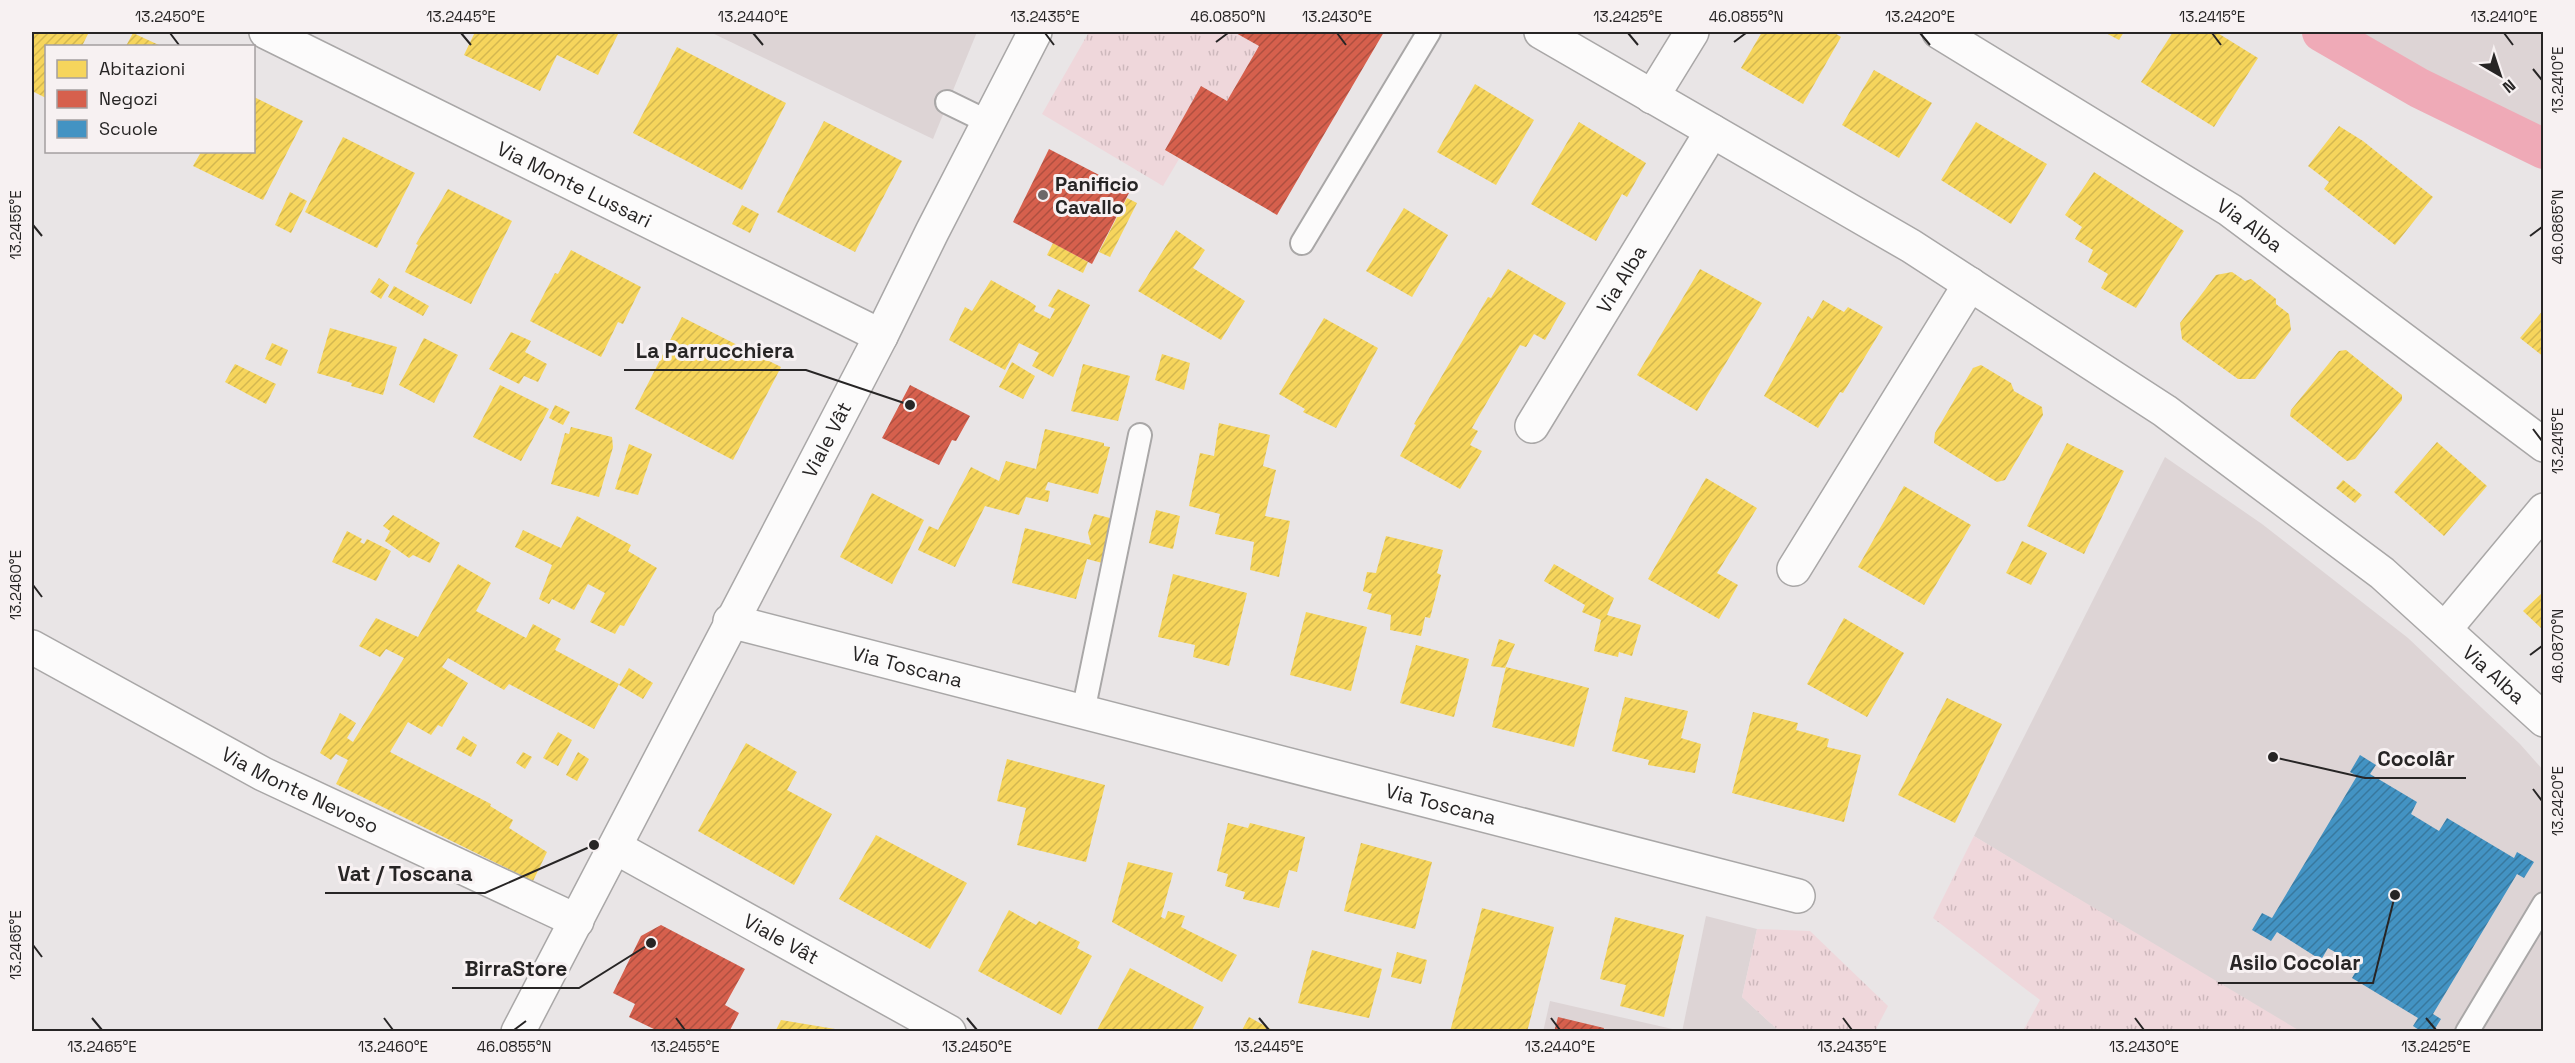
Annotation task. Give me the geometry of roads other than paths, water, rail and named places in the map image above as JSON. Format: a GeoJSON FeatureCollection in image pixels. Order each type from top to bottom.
{"type":"FeatureCollection","features":[{"type":"Feature","properties":{"kind":"street","name":"Via Monte Lussari"},"geometry":{"type":"LineString","coordinates":[[266,32],[881,336]]}},
{"type":"Feature","properties":{"kind":"street","name":"Viale Vât"},"geometry":{"type":"LineString","coordinates":[[518,1032],[730,621],[881,336],[1035,32]]}},
{"type":"Feature","properties":{"kind":"street","name":"Via Alba"},"geometry":{"type":"LineString","coordinates":[[1541,32],[1911,246],[2165,411],[2382,573],[2544,720]]}},
{"type":"Feature","properties":{"kind":"street"},"geometry":{"type":"LineString","coordinates":[[1653,97],[1692,32]]}},
{"type":"Feature","properties":{"kind":"street","name":"Via Alba"},"geometry":{"type":"LineString","coordinates":[[1939,32],[2230,210],[2544,445]]}},
{"type":"Feature","properties":{"kind":"street","name":"Via Alba"},"geometry":{"type":"LineString","coordinates":[[1532,426],[1712,131]]}},
{"type":"Feature","properties":{"kind":"street"},"geometry":{"type":"LineString","coordinates":[[1794,569],[1970,284]]}},
{"type":"Feature","properties":{"kind":"street","name":"Via Alba"},"geometry":{"type":"LineString","coordinates":[[2445,629],[2544,510]]}},
{"type":"Feature","properties":{"kind":"street","name":"Via Toscana"},"geometry":{"type":"LineString","coordinates":[[730,621],[1798,896]]}},
{"type":"Feature","properties":{"kind":"street","name":"Via Monte Nevoso"},"geometry":{"type":"LineString","coordinates":[[32,647],[263,774],[577,921]]}},
{"type":"Feature","properties":{"kind":"street","name":"Viale Vât"},"geometry":{"type":"LineString","coordinates":[[615,847],[949,1032]]}},
{"type":"Feature","properties":{"kind":"lane"},"geometry":{"type":"LineString","coordinates":[[1302,243],[1429,32]]}},
{"type":"Feature","properties":{"kind":"lane"},"geometry":{"type":"LineString","coordinates":[[947,102],[988,122]]}},
{"type":"Feature","properties":{"kind":"lane"},"geometry":{"type":"LineString","coordinates":[[1083,712],[1140,435]]}},
{"type":"Feature","properties":{"kind":"lane"},"geometry":{"type":"LineString","coordinates":[[2468,1032],[2544,904]]}},
{"type":"Feature","properties":{"kind":"waterway"},"geometry":{"type":"LineString","coordinates":[[2322,32],[2419,88],[2544,149]]}},
{"type":"Feature","properties":{"kind":"place","name":"Panificio Cavallo"},"geometry":{"type":"Point","coordinates":[1043,195]}},
{"type":"Feature","properties":{"kind":"place","name":"La Parrucchiera"},"geometry":{"type":"Point","coordinates":[910,405]}},
{"type":"Feature","properties":{"kind":"place","name":"Cocolâr"},"geometry":{"type":"Point","coordinates":[2273,757]}},
{"type":"Feature","properties":{"kind":"place","name":"Vat / Toscana"},"geometry":{"type":"Point","coordinates":[594,845]}},
{"type":"Feature","properties":{"kind":"place","name":"Asilo Cocolar"},"geometry":{"type":"Point","coordinates":[2395,895]}},
{"type":"Feature","properties":{"kind":"place","name":"BirraStore"},"geometry":{"type":"Point","coordinates":[651,943]}}]}
